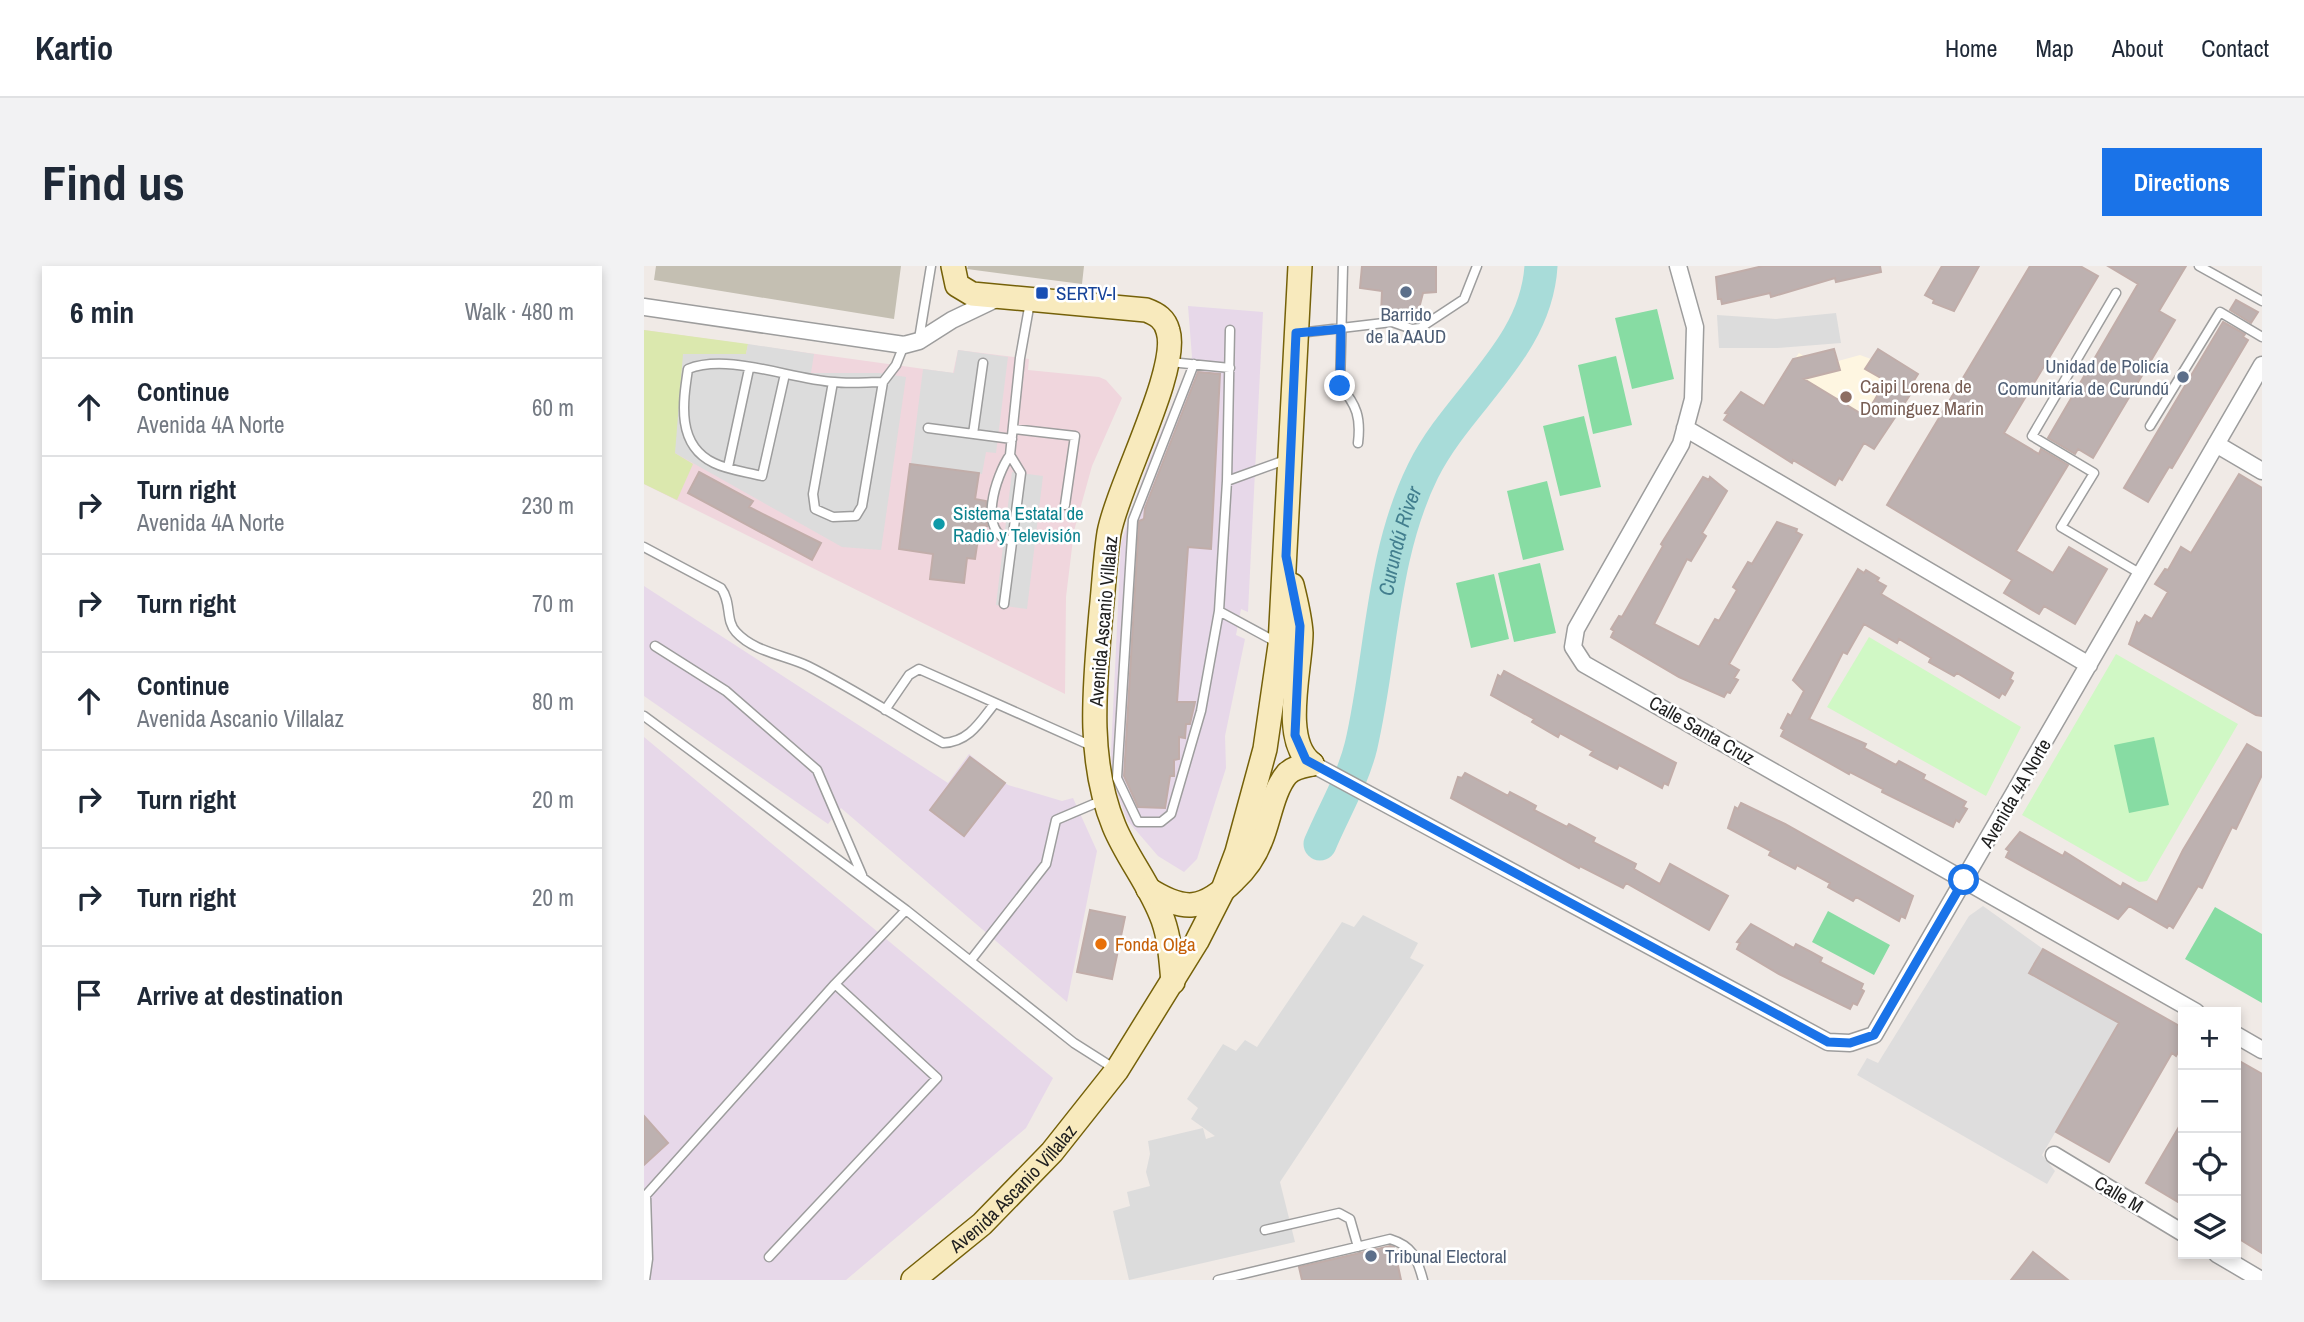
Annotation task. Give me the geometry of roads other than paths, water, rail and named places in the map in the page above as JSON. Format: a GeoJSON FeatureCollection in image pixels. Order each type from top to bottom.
{"type":"FeatureCollection","features":[{"type":"Feature","properties":{"kind":"main road","name":"Avenida Ascanio Villalaz"},"geometry":{"type":"LineString","coordinates":[[953,266],[957,285],[972,294],[1146,310],[1156,314],[1169,334],[1167,362],[1109,532],[1097,653],[1095,747],[1105,799],[1114,826],[1166,929],[1173,982]]}},
{"type":"Feature","properties":{"kind":"main road","name":"Avenida Ascanio Villalaz"},"geometry":{"type":"LineString","coordinates":[[913,1280],[982,1224],[1052,1152],[1118,1070],[1173,982],[1222,892],[1256,785],[1273,709],[1286,556],[1300,266]]}},
{"type":"Feature","properties":{"kind":"main road"},"geometry":{"type":"LineString","coordinates":[[1286,556],[1300,626],[1295,735],[1301,752],[1317,767]]}},
{"type":"Feature","properties":{"kind":"main road"},"geometry":{"type":"LineString","coordinates":[[1147,888],[1171,902],[1190,906],[1210,901],[1254,858],[1284,779],[1296,768],[1317,767]]}},
{"type":"Feature","properties":{"kind":"street","name":"Calle Santa Cruz"},"geometry":{"type":"LineString","coordinates":[[1678,266],[1695,327],[1693,399],[1681,444],[1670,466],[1576,629],[1573,647],[1584,664],[2187,1007]]}},
{"type":"Feature","properties":{"kind":"street"},"geometry":{"type":"LineString","coordinates":[[644,307],[911,343],[1000,297]]}},
{"type":"Feature","properties":{"kind":"street","name":"Avenida 4A Norte"},"geometry":{"type":"LineString","coordinates":[[1317,767],[1828,1042],[1850,1043],[1874,1035],[2262,365]]}},
{"type":"Feature","properties":{"kind":"street"},"geometry":{"type":"LineString","coordinates":[[1685,428],[2089,664]]}},
{"type":"Feature","properties":{"kind":"street"},"geometry":{"type":"LineString","coordinates":[[2216,444],[2262,471]]}},
{"type":"Feature","properties":{"kind":"street"},"geometry":{"type":"LineString","coordinates":[[2241,1038],[2262,1050]]}},
{"type":"Feature","properties":{"kind":"street","name":"Calle M"},"geometry":{"type":"LineString","coordinates":[[2054,1155],[2178,1230]]}},
{"type":"Feature","properties":{"kind":"street"},"geometry":{"type":"LineString","coordinates":[[2225,1259],[2261,1280]]}},
{"type":"Feature","properties":{"kind":"lane"},"geometry":{"type":"LineString","coordinates":[[833,382],[813,494],[815,509],[833,517],[856,516],[862,506],[883,382],[911,343],[930,266]]}},
{"type":"Feature","properties":{"kind":"lane"},"geometry":{"type":"LineString","coordinates":[[1343,266],[1340,386],[1352,399],[1360,419],[1359,443]]}},
{"type":"Feature","properties":{"kind":"lane"},"geometry":{"type":"LineString","coordinates":[[1296,333],[1392,322],[1412,329],[1430,324],[1464,299],[1476,266]]}},
{"type":"Feature","properties":{"kind":"lane"},"geometry":{"type":"LineString","coordinates":[[2199,266],[2262,302]]}},
{"type":"Feature","properties":{"kind":"lane"},"geometry":{"type":"LineString","coordinates":[[2116,293],[2032,436],[2094,473],[2061,527],[2141,574]]}},
{"type":"Feature","properties":{"kind":"lane"},"geometry":{"type":"LineString","coordinates":[[1012,541],[1002,539],[994,532],[991,517],[1000,469],[1010,455],[1020,358],[1031,299]]}},
{"type":"Feature","properties":{"kind":"lane"},"geometry":{"type":"LineString","coordinates":[[2150,426],[2220,312],[2262,337]]}},
{"type":"Feature","properties":{"kind":"lane"},"geometry":{"type":"LineString","coordinates":[[1194,364],[1133,520],[1118,778],[1138,822],[1161,822],[1171,814],[1201,711],[1219,611],[1227,481],[1230,330]]}},
{"type":"Feature","properties":{"kind":"lane"},"geometry":{"type":"LineString","coordinates":[[785,374],[762,476],[712,463],[690,443],[682,413],[688,369],[706,362],[785,374],[833,382],[883,382]]}},
{"type":"Feature","properties":{"kind":"lane"},"geometry":{"type":"LineString","coordinates":[[1167,362],[1230,368]]}},
{"type":"Feature","properties":{"kind":"lane"},"geometry":{"type":"LineString","coordinates":[[973,434],[983,363]]}},
{"type":"Feature","properties":{"kind":"lane"},"geometry":{"type":"LineString","coordinates":[[727,467],[749,369]]}},
{"type":"Feature","properties":{"kind":"lane"},"geometry":{"type":"LineString","coordinates":[[928,428],[1012,439]]}},
{"type":"Feature","properties":{"kind":"lane"},"geometry":{"type":"LineString","coordinates":[[1013,429],[1075,436],[1065,505]]}},
{"type":"Feature","properties":{"kind":"lane"},"geometry":{"type":"LineString","coordinates":[[1004,604],[1021,473],[1010,455]]}},
{"type":"Feature","properties":{"kind":"lane"},"geometry":{"type":"LineString","coordinates":[[1227,481],[1291,457]]}},
{"type":"Feature","properties":{"kind":"lane"},"geometry":{"type":"LineString","coordinates":[[644,547],[721,588],[729,599],[731,623],[736,633],[766,652],[806,666],[943,744],[957,743],[969,735],[995,703]]}},
{"type":"Feature","properties":{"kind":"lane"},"geometry":{"type":"LineString","coordinates":[[1219,611],[1280,645]]}},
{"type":"Feature","properties":{"kind":"lane"},"geometry":{"type":"LineString","coordinates":[[656,646],[726,691],[817,770],[863,878]]}},
{"type":"Feature","properties":{"kind":"lane"},"geometry":{"type":"LineString","coordinates":[[885,710],[909,675],[919,669],[1095,747]]}},
{"type":"Feature","properties":{"kind":"lane"},"geometry":{"type":"LineString","coordinates":[[644,716],[971,960],[1074,1043],[1118,1070]]}},
{"type":"Feature","properties":{"kind":"lane"},"geometry":{"type":"LineString","coordinates":[[971,960],[1046,864],[1056,820],[1105,799]]}},
{"type":"Feature","properties":{"kind":"lane"},"geometry":{"type":"LineString","coordinates":[[645,1280],[648,1259],[646,1195],[835,984],[906,911]]}},
{"type":"Feature","properties":{"kind":"lane"},"geometry":{"type":"LineString","coordinates":[[769,1257],[937,1078],[835,984]]}},
{"type":"Feature","properties":{"kind":"lane"},"geometry":{"type":"LineString","coordinates":[[1265,1230],[1339,1213],[1350,1219],[1358,1247]]}},
{"type":"Feature","properties":{"kind":"lane"},"geometry":{"type":"LineString","coordinates":[[1218,1280],[1390,1239],[1405,1243],[1416,1255],[1423,1280]]}},
{"type":"Feature","properties":{"kind":"waterway","name":"Curundú River"},"geometry":{"type":"LineString","coordinates":[[1320,844],[1348,783],[1361,746],[1390,572],[1409,504],[1438,445],[1511,349],[1536,296],[1541,266]]}},
{"type":"Feature","properties":{"kind":"place","name":"Barrido de la AAUD"},"geometry":{"type":"Point","coordinates":[1406,292]}},
{"type":"Feature","properties":{"kind":"place","name":"SERTV-I"},"geometry":{"type":"Point","coordinates":[1042,293]}},
{"type":"Feature","properties":{"kind":"place","name":"Unidad de Policía Comunitaria de Curundú"},"geometry":{"type":"Point","coordinates":[2183,377]}},
{"type":"Feature","properties":{"kind":"place","name":"Caipi Lorena de Dominguez Marin"},"geometry":{"type":"Point","coordinates":[1846,397]}},
{"type":"Feature","properties":{"kind":"place","name":"Sistema Estatal de Radio y Televisión"},"geometry":{"type":"Point","coordinates":[939,524]}},
{"type":"Feature","properties":{"kind":"place","name":"Fonda Olga"},"geometry":{"type":"Point","coordinates":[1101,944]}},
{"type":"Feature","properties":{"kind":"place","name":"Tribunal Electoral"},"geometry":{"type":"Point","coordinates":[1371,1256]}}]}
